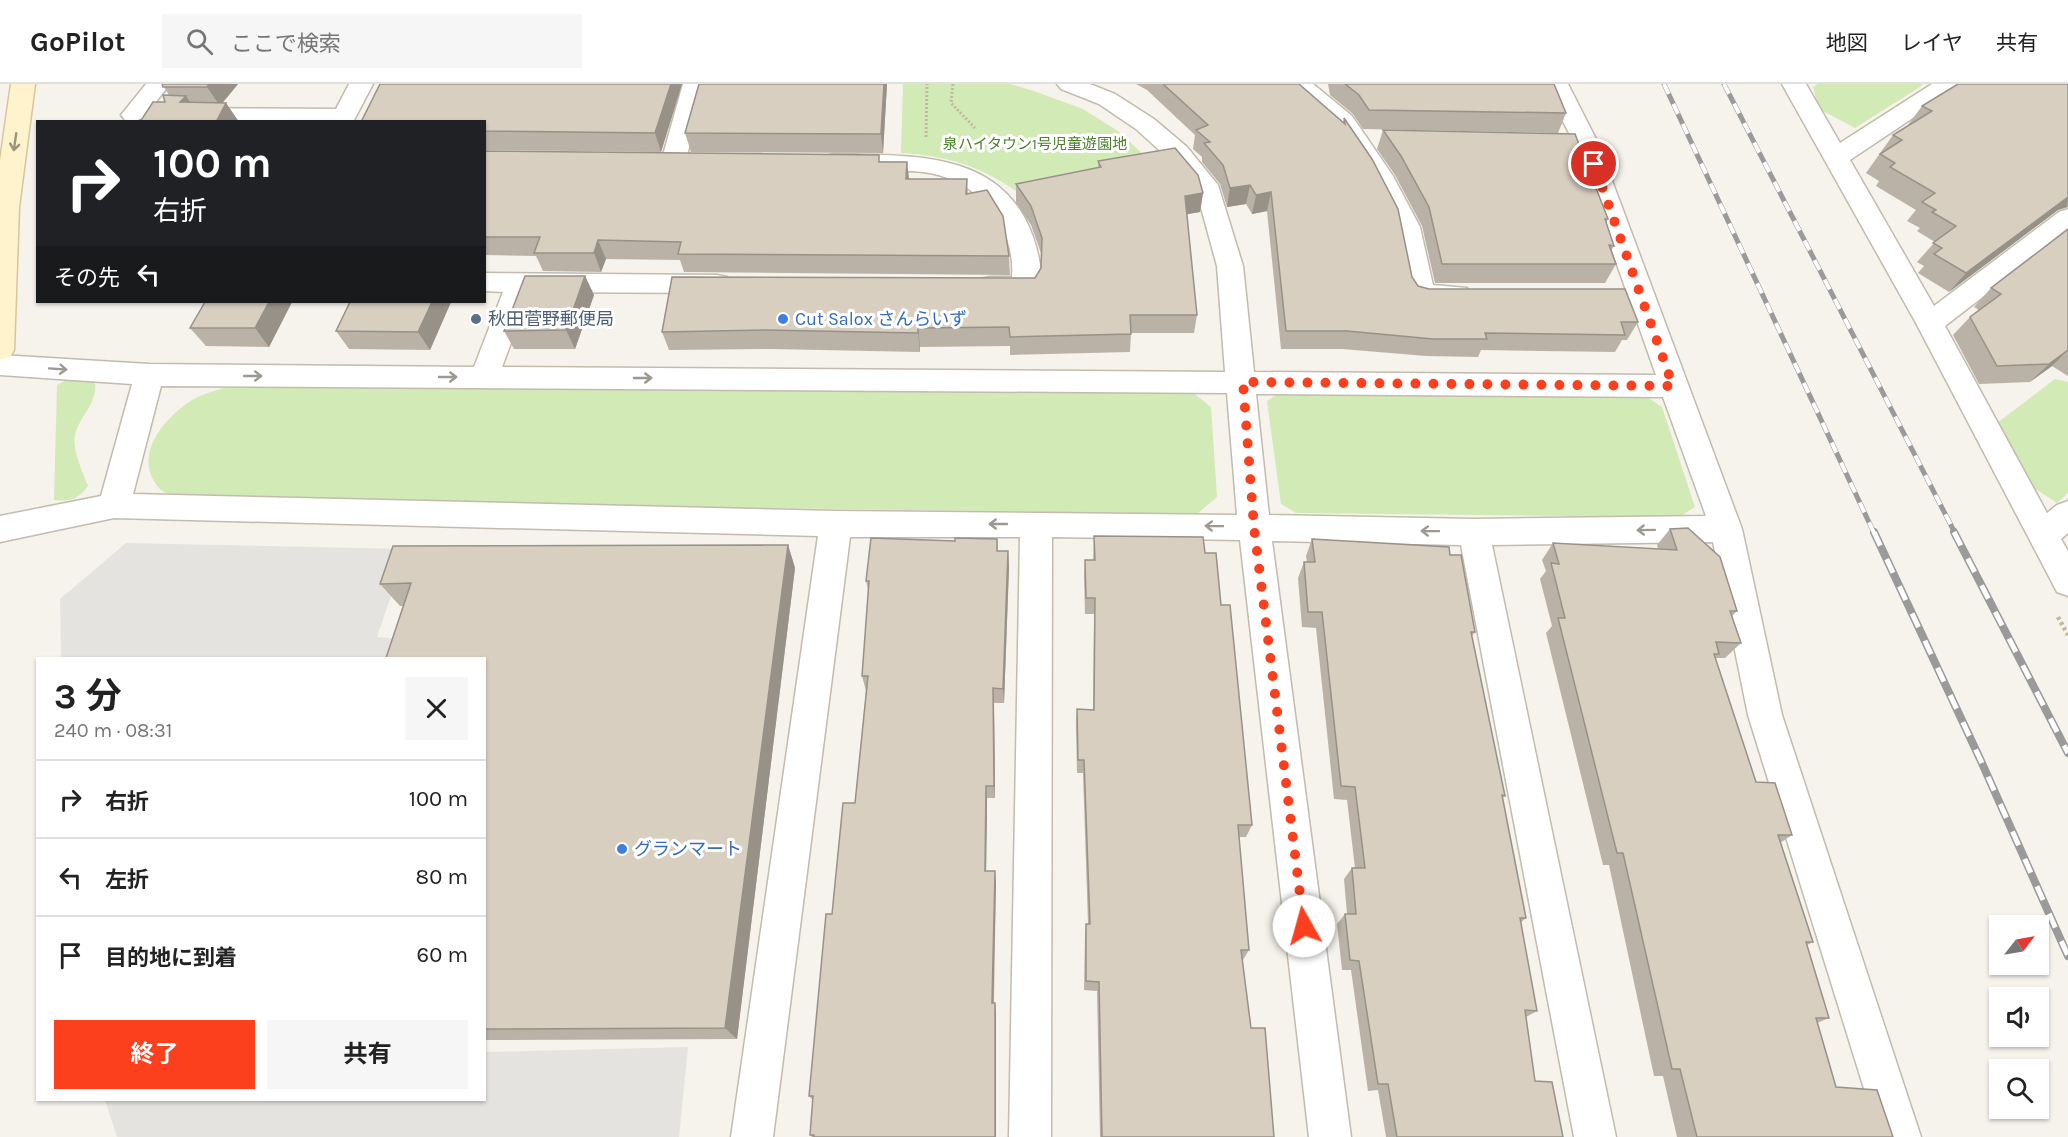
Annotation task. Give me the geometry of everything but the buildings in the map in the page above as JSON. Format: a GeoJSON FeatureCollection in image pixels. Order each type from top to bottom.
{"type":"FeatureCollection","features":[{"type":"Feature","properties":{"kind":"main road"},"geometry":{"type":"LineString","coordinates":[[0,350],[6,207],[23,84]]}},
{"type":"Feature","properties":{"kind":"main road"},"geometry":{"type":"LineString","coordinates":[[0,168],[6,207]]}},
{"type":"Feature","properties":{"kind":"street"},"geometry":{"type":"LineString","coordinates":[[158,84],[132,115],[343,119],[361,84]]}},
{"type":"Feature","properties":{"kind":"street"},"geometry":{"type":"LineString","coordinates":[[672,162],[695,84]]}},
{"type":"Feature","properties":{"kind":"street"},"geometry":{"type":"LineString","coordinates":[[1069,84],[1107,99],[1145,124],[1178,153],[1209,190],[1230,266],[1243,382],[1254,527],[1330,1137]]}},
{"type":"Feature","properties":{"kind":"street"},"geometry":{"type":"LineString","coordinates":[[1299,84],[1368,139],[1405,221],[1422,295],[1480,295]]}},
{"type":"Feature","properties":{"kind":"street"},"geometry":{"type":"LineString","coordinates":[[1556,84],[1630,296],[1673,386],[1726,529],[1765,715],[1900,1137]]}},
{"type":"Feature","properties":{"kind":"street"},"geometry":{"type":"LineString","coordinates":[[1794,84],[1930,323],[2068,582]]}},
{"type":"Feature","properties":{"kind":"street"},"geometry":{"type":"LineString","coordinates":[[1835,158],[1948,84]]}},
{"type":"Feature","properties":{"kind":"street"},"geometry":{"type":"LineString","coordinates":[[812,162],[924,164],[964,175],[996,197],[1016,226],[1027,258],[1025,286],[967,286]]}},
{"type":"Feature","properties":{"kind":"street"},"geometry":{"type":"LineString","coordinates":[[1930,323],[2068,218]]}},
{"type":"Feature","properties":{"kind":"street"},"geometry":{"type":"LineString","coordinates":[[486,282],[745,284]]}},
{"type":"Feature","properties":{"kind":"street"},"geometry":{"type":"LineString","coordinates":[[484,377],[520,283]]}},
{"type":"Feature","properties":{"kind":"street"},"geometry":{"type":"LineString","coordinates":[[0,364],[149,375],[1673,386]]}},
{"type":"Feature","properties":{"kind":"street"},"geometry":{"type":"LineString","coordinates":[[114,506],[149,375]]}},
{"type":"Feature","properties":{"kind":"street"},"geometry":{"type":"LineString","coordinates":[[0,529],[114,506],[836,524],[1036,524],[1474,532],[1726,529]]}},
{"type":"Feature","properties":{"kind":"street"},"geometry":{"type":"LineString","coordinates":[[2043,536],[2068,514]]}},
{"type":"Feature","properties":{"kind":"street"},"geometry":{"type":"LineString","coordinates":[[752,1137],[836,524]]}},
{"type":"Feature","properties":{"kind":"street"},"geometry":{"type":"LineString","coordinates":[[1030,1137],[1036,524]]}},
{"type":"Feature","properties":{"kind":"street"},"geometry":{"type":"LineString","coordinates":[[1474,532],[1595,1137]]}},
{"type":"Feature","properties":{"kind":"path"},"geometry":{"type":"LineString","coordinates":[[926,137],[927,84]]}},
{"type":"Feature","properties":{"kind":"path"},"geometry":{"type":"LineString","coordinates":[[953,84],[951,103],[975,128]]}},
{"type":"Feature","properties":{"kind":"green space","name":"泉ハイタウン1号児童遊園地"},"geometry":{"type":"Polygon","coordinates":[[[903,84],[1010,84],[1034,91],[1083,109],[1118,131],[1147,158],[1026,198],[982,171],[967,165],[936,157],[901,153],[903,84]]]}},
{"type":"Feature","properties":{"kind":"green space"},"geometry":{"type":"Polygon","coordinates":[[[1818,84],[1923,85],[1855,128],[1819,109],[1813,87],[1818,84]]]}},
{"type":"Feature","properties":{"kind":"green space"},"geometry":{"type":"Polygon","coordinates":[[[68,379],[95,382],[94,396],[77,428],[74,441],[78,461],[88,486],[74,499],[54,500],[57,385],[68,379]]]}},
{"type":"Feature","properties":{"kind":"green space"},"geometry":{"type":"Polygon","coordinates":[[[2055,379],[2068,382],[2068,493],[2057,503],[2034,488],[1997,423],[2055,379]]]}},
{"type":"Feature","properties":{"kind":"green space"},"geometry":{"type":"Polygon","coordinates":[[[251,381],[1191,391],[1211,407],[1217,497],[1197,514],[185,500],[160,489],[152,477],[149,464],[150,451],[155,438],[172,416],[194,399],[251,381]]]}},
{"type":"Feature","properties":{"kind":"green space"},"geometry":{"type":"Polygon","coordinates":[[[1279,393],[1644,395],[1662,407],[1695,507],[1679,517],[1296,513],[1281,504],[1267,401],[1279,393]]]}},
{"type":"Feature","properties":{"kind":"shaded area"},"geometry":{"type":"Polygon","coordinates":[[[126,543],[407,549],[377,637],[409,640],[402,657],[61,657],[60,599],[126,543]]]}},
{"type":"Feature","properties":{"kind":"shaded area"},"geometry":{"type":"Polygon","coordinates":[[[688,1047],[679,1137],[117,1137],[105,1101],[486,1101],[486,1052],[688,1047]]]}},
{"type":"Feature","properties":{"kind":"railway"},"geometry":{"type":"LineString","coordinates":[[1664,84],[1874,533]]}},
{"type":"Feature","properties":{"kind":"railway"},"geometry":{"type":"LineString","coordinates":[[1724,84],[1955,533]]}},
{"type":"Feature","properties":{"kind":"railway"},"geometry":{"type":"LineString","coordinates":[[1874,532],[1981,761],[2068,956]]}},
{"type":"Feature","properties":{"kind":"railway"},"geometry":{"type":"LineString","coordinates":[[1954,532],[2068,753]]}},
{"type":"Feature","properties":{"kind":"place","name":"秋田菅野郵便局"},"geometry":{"type":"Point","coordinates":[476,319]}},
{"type":"Feature","properties":{"kind":"place","name":"Cut Salox さんらいず"},"geometry":{"type":"Point","coordinates":[783,319]}},
{"type":"Feature","properties":{"kind":"place","name":"グランマート"},"geometry":{"type":"Point","coordinates":[622,849]}},
{"type":"Feature","properties":{"kind":"route"},"geometry":{"type":"LineString","coordinates":[[1304,926],[1254,527],[1243,382],[1673,386],[1594,164]]}}]}
